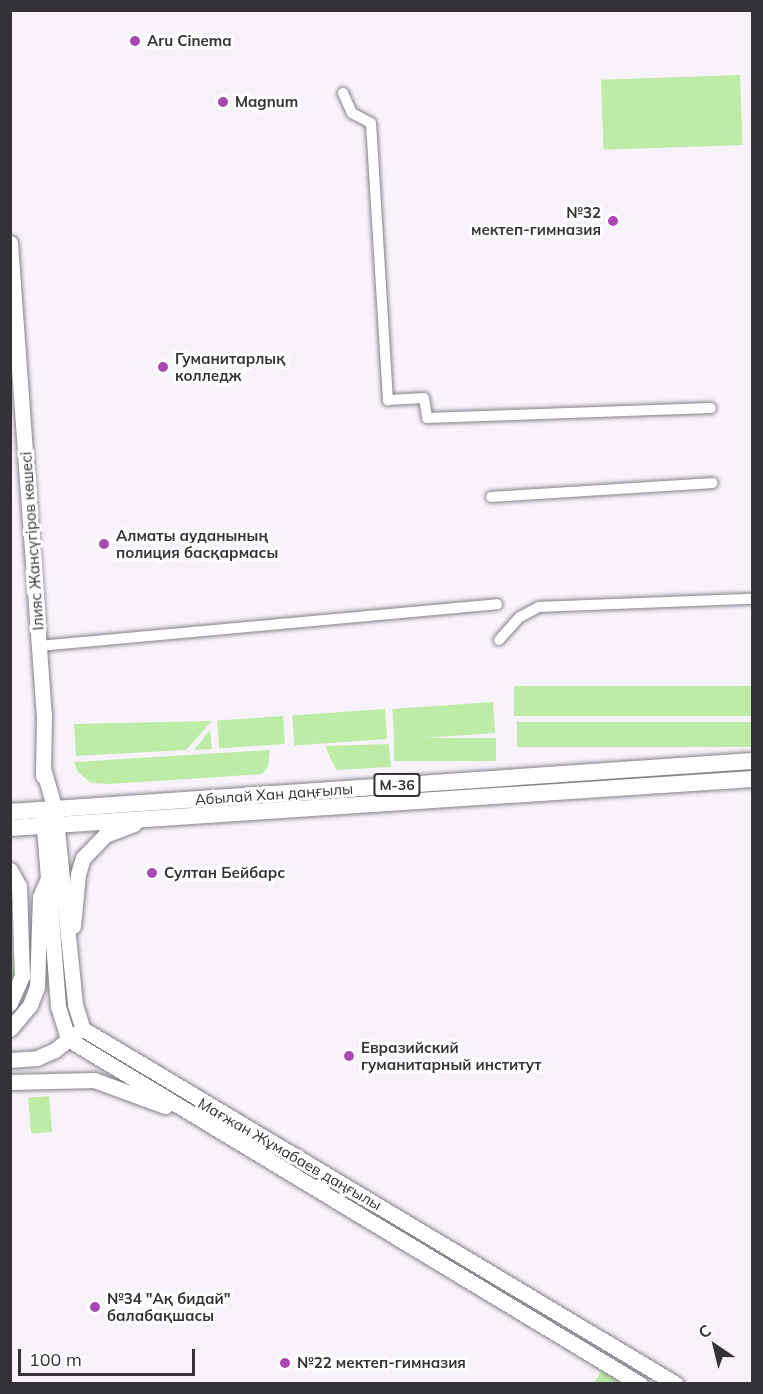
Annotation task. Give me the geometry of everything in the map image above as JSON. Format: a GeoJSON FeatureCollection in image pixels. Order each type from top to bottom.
{"type":"FeatureCollection","features":[{"type":"Feature","properties":{"kind":"main road","name":"Ілияс Жансүгіров көшесі"},"geometry":{"type":"LineString","coordinates":[[10,243],[39,646],[43,768],[49,818]]}},
{"type":"Feature","properties":{"kind":"main road","name":"Абылай Хан даңғылы"},"geometry":{"type":"LineString","coordinates":[[10,828],[49,818],[753,761]]}},
{"type":"Feature","properties":{"kind":"main road","name":"Абылай Хан даңғылы"},"geometry":{"type":"LineString","coordinates":[[10,812],[49,818],[189,814],[753,779]]}},
{"type":"Feature","properties":{"kind":"main road"},"geometry":{"type":"LineString","coordinates":[[69,950],[78,874],[94,844],[121,827],[189,814]]}},
{"type":"Feature","properties":{"kind":"main road"},"geometry":{"type":"LineString","coordinates":[[49,818],[48,878],[58,1006],[68,1039]]}},
{"type":"Feature","properties":{"kind":"main road"},"geometry":{"type":"LineString","coordinates":[[10,1060],[37,1058],[55,1050],[83,1029],[75,1005],[49,818]]}},
{"type":"Feature","properties":{"kind":"main road"},"geometry":{"type":"LineString","coordinates":[[10,870],[19,886],[22,976],[10,1003]]}},
{"type":"Feature","properties":{"kind":"main road"},"geometry":{"type":"LineString","coordinates":[[10,1029],[30,1005],[37,987],[40,897],[48,878]]}},
{"type":"Feature","properties":{"kind":"main road","name":"Мағжан Жұмабаев даңғылы"},"geometry":{"type":"LineString","coordinates":[[83,1029],[676,1383]]}},
{"type":"Feature","properties":{"kind":"main road","name":"Мағжан Жұмабаев даңғылы"},"geometry":{"type":"LineString","coordinates":[[68,1039],[174,1106],[640,1383]]}},
{"type":"Feature","properties":{"kind":"main road"},"geometry":{"type":"LineString","coordinates":[[10,1082],[87,1079],[158,1105],[174,1106]]}},
{"type":"Feature","properties":{"kind":"street"},"geometry":{"type":"LineString","coordinates":[[343,93],[352,112],[371,123],[388,400],[424,398],[427,418],[711,408]]}},
{"type":"Feature","properties":{"kind":"street"},"geometry":{"type":"LineString","coordinates":[[490,497],[713,483]]}},
{"type":"Feature","properties":{"kind":"street"},"geometry":{"type":"LineString","coordinates":[[499,640],[520,617],[539,607],[753,599]]}},
{"type":"Feature","properties":{"kind":"street"},"geometry":{"type":"LineString","coordinates":[[39,646],[497,604]]}},
{"type":"Feature","properties":{"kind":"green space"},"geometry":{"type":"Polygon","coordinates":[[[740,75],[742,145],[604,150],[601,80],[740,75]]]}},
{"type":"Feature","properties":{"kind":"green space"},"geometry":{"type":"Polygon","coordinates":[[[514,686],[752,686],[752,716],[514,716],[514,686]]]}},
{"type":"Feature","properties":{"kind":"green space"},"geometry":{"type":"Polygon","coordinates":[[[493,702],[495,733],[394,740],[392,709],[493,702]]]}},
{"type":"Feature","properties":{"kind":"green space"},"geometry":{"type":"Polygon","coordinates":[[[385,709],[387,739],[294,745],[292,715],[385,709]]]}},
{"type":"Feature","properties":{"kind":"green space"},"geometry":{"type":"Polygon","coordinates":[[[283,716],[285,744],[219,749],[217,721],[283,716]]]}},
{"type":"Feature","properties":{"kind":"green space"},"geometry":{"type":"Polygon","coordinates":[[[212,721],[186,750],[76,756],[74,724],[212,721]]]}},
{"type":"Feature","properties":{"kind":"green space"},"geometry":{"type":"Polygon","coordinates":[[[517,722],[752,722],[752,747],[517,747],[517,722]]]}},
{"type":"Feature","properties":{"kind":"green space"},"geometry":{"type":"Polygon","coordinates":[[[210,730],[212,749],[194,750],[210,730]]]}},
{"type":"Feature","properties":{"kind":"green space"},"geometry":{"type":"Polygon","coordinates":[[[394,738],[496,738],[496,761],[394,761],[394,738]]]}},
{"type":"Feature","properties":{"kind":"green space"},"geometry":{"type":"Polygon","coordinates":[[[389,744],[391,767],[336,770],[325,746],[389,744]]]}},
{"type":"Feature","properties":{"kind":"green space"},"geometry":{"type":"Polygon","coordinates":[[[270,750],[268,767],[262,774],[110,784],[91,783],[78,772],[74,762],[270,750]]]}},
{"type":"Feature","properties":{"kind":"green space"},"geometry":{"type":"Polygon","coordinates":[[[10,928],[15,977],[10,985],[10,928]]]}},
{"type":"Feature","properties":{"kind":"green space"},"geometry":{"type":"Polygon","coordinates":[[[49,1096],[52,1132],[31,1134],[28,1098],[49,1096]]]}},
{"type":"Feature","properties":{"kind":"green space"},"geometry":{"type":"Polygon","coordinates":[[[603,1369],[627,1384],[593,1384],[603,1369]]]}},
{"type":"Feature","properties":{"kind":"place","name":"Aru Cinema"},"geometry":{"type":"Point","coordinates":[135,41]}},
{"type":"Feature","properties":{"kind":"place","name":"Magnum"},"geometry":{"type":"Point","coordinates":[223,102]}},
{"type":"Feature","properties":{"kind":"place","name":"№32 мектеп-гимназия"},"geometry":{"type":"Point","coordinates":[613,221]}},
{"type":"Feature","properties":{"kind":"place","name":"Гуманитарлық колледж"},"geometry":{"type":"Point","coordinates":[163,367]}},
{"type":"Feature","properties":{"kind":"place","name":"Алматы ауданының полиция басқармасы"},"geometry":{"type":"Point","coordinates":[104,544]}},
{"type":"Feature","properties":{"kind":"place","name":"Султан Бейбарс"},"geometry":{"type":"Point","coordinates":[152,873]}},
{"type":"Feature","properties":{"kind":"place","name":"Евразийский гуманитарный институт"},"geometry":{"type":"Point","coordinates":[349,1056]}},
{"type":"Feature","properties":{"kind":"place","name":"№34 \"Ақ бидай\" балабақшасы"},"geometry":{"type":"Point","coordinates":[95,1307]}},
{"type":"Feature","properties":{"kind":"place","name":"№22 мектеп-гимназия"},"geometry":{"type":"Point","coordinates":[285,1363]}}]}
